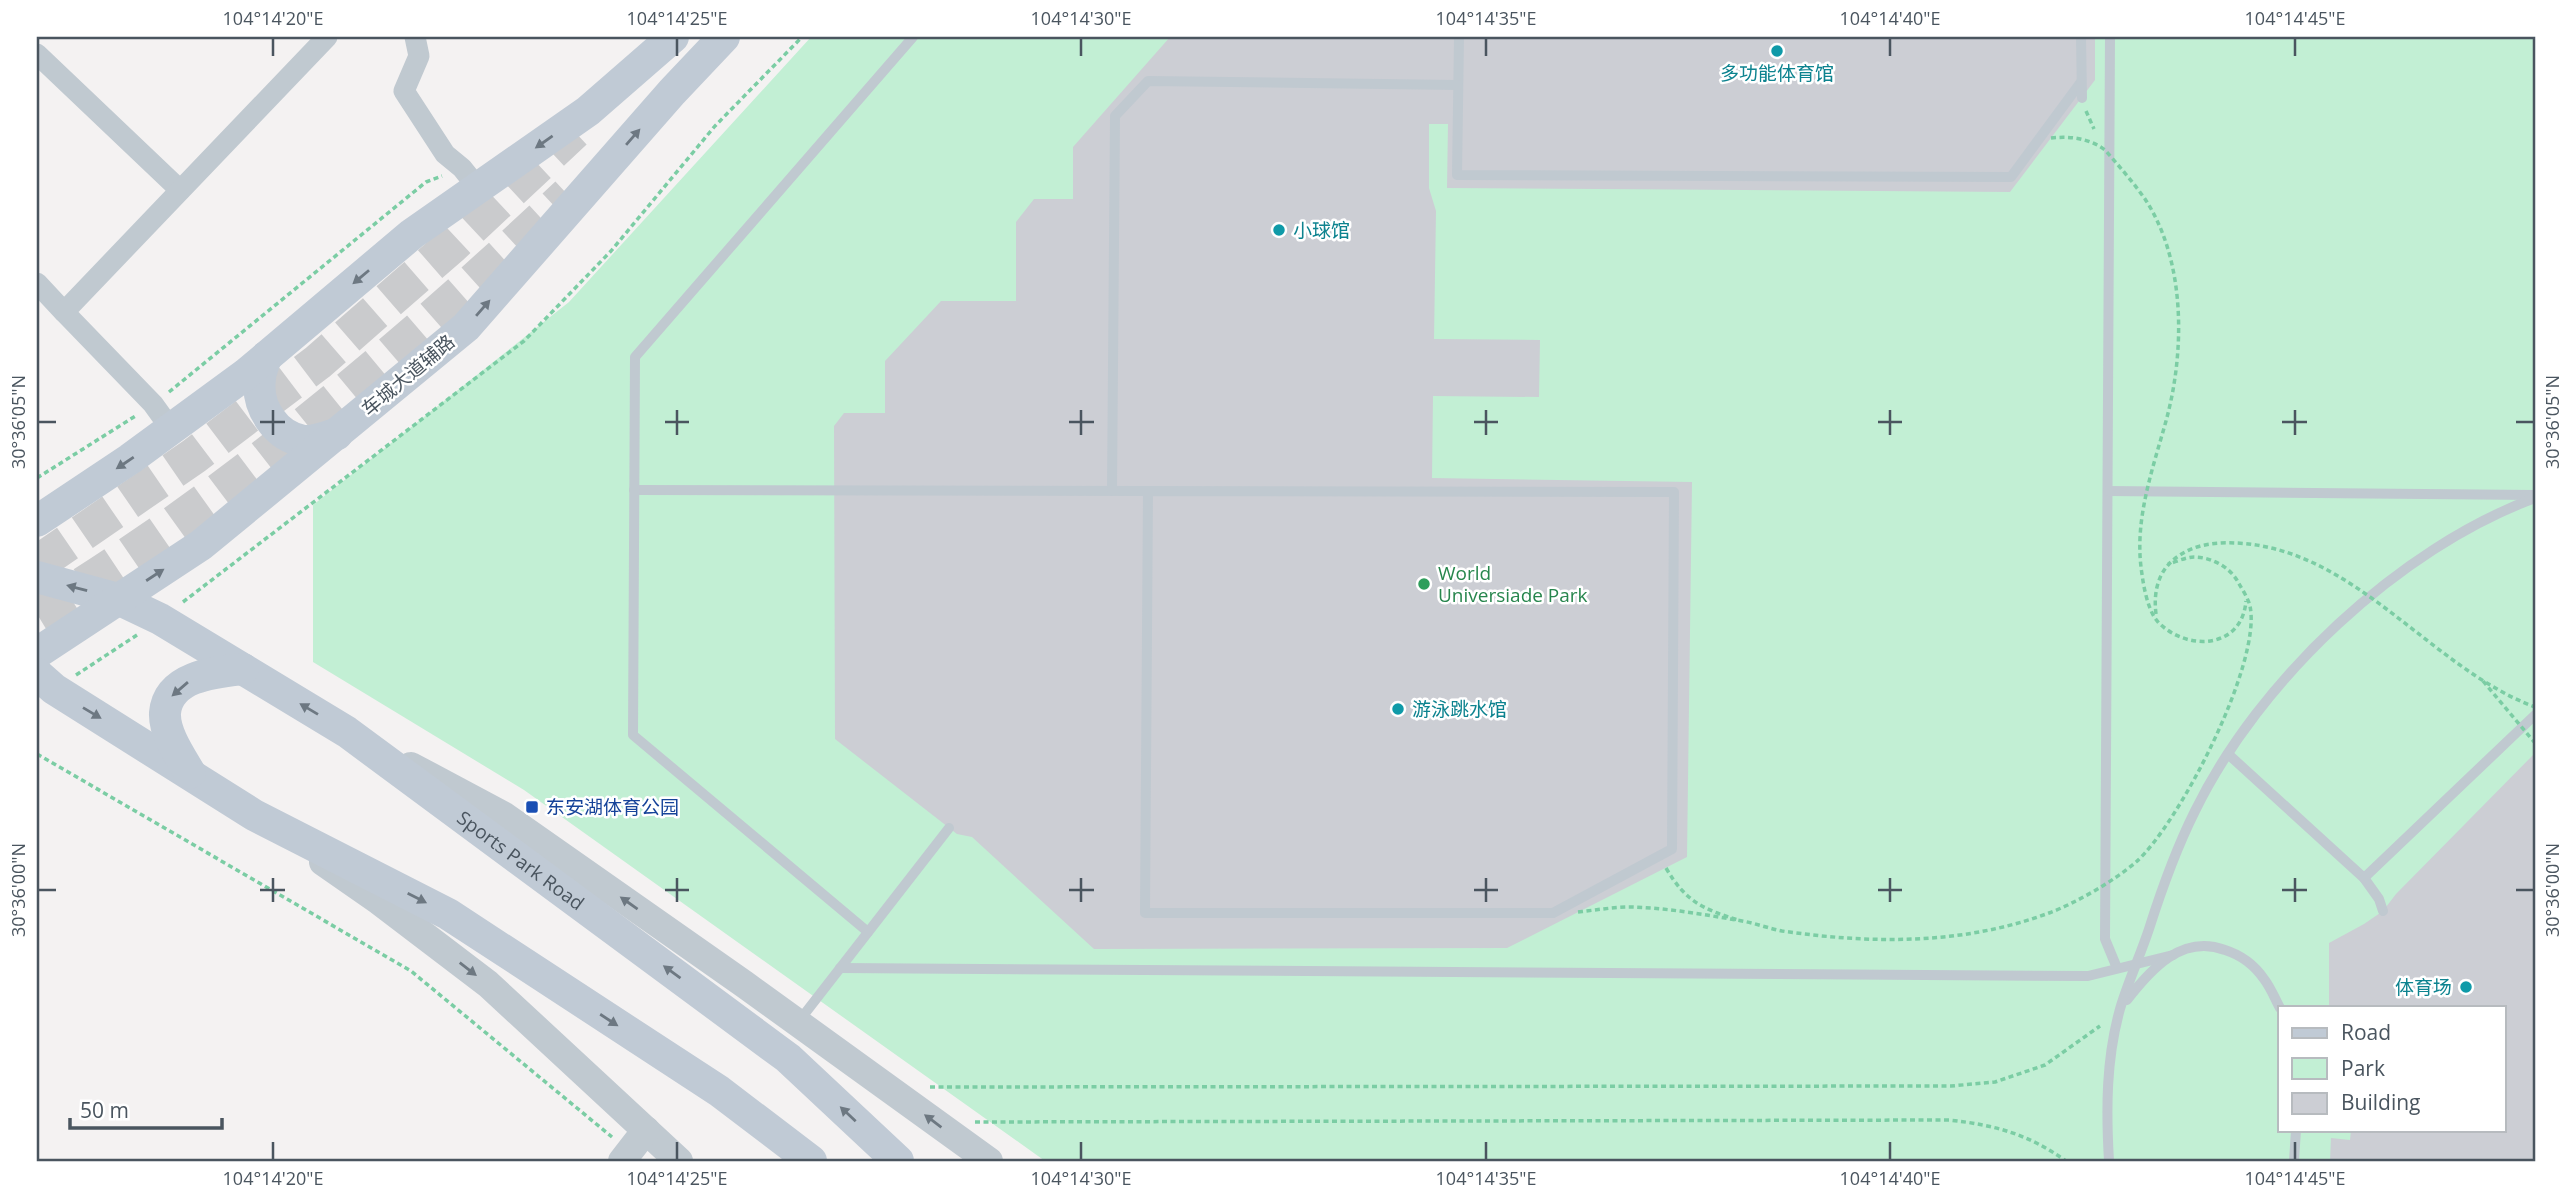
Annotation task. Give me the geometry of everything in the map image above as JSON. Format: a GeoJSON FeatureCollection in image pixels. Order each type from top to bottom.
{"type":"FeatureCollection","features":[{"type":"Feature","properties":{"kind":"main road"},"geometry":{"type":"LineString","coordinates":[[37,521],[171,429],[266,357],[412,234],[587,111],[673,37]]}},
{"type":"Feature","properties":{"kind":"main road","name":"车城大道辅路"},"geometry":{"type":"LineString","coordinates":[[37,653],[201,545],[466,327],[672,92],[724,37]]}},
{"type":"Feature","properties":{"kind":"main road"},"geometry":{"type":"LineString","coordinates":[[266,357],[260,377],[259,394],[274,425],[285,435],[306,442],[337,434]]}},
{"type":"Feature","properties":{"kind":"main road","name":"Sports Park Road"},"geometry":{"type":"LineString","coordinates":[[37,577],[118,599],[160,619],[347,732],[788,1058],[898,1161]]}},
{"type":"Feature","properties":{"kind":"main road"},"geometry":{"type":"LineString","coordinates":[[190,774],[169,731],[165,714],[169,699],[182,684],[211,672],[243,669]]}},
{"type":"Feature","properties":{"kind":"main road"},"geometry":{"type":"LineString","coordinates":[[45,681],[254,815],[448,914],[719,1091],[811,1161]]}},
{"type":"Feature","properties":{"kind":"street"},"geometry":{"type":"LineString","coordinates":[[64,312],[327,37]]}},
{"type":"Feature","properties":{"kind":"street"},"geometry":{"type":"LineString","coordinates":[[415,37],[419,56],[404,91],[445,154],[462,168],[478,188]]}},
{"type":"Feature","properties":{"kind":"street"},"geometry":{"type":"LineString","coordinates":[[37,54],[180,190]]}},
{"type":"Feature","properties":{"kind":"street"},"geometry":{"type":"LineString","coordinates":[[37,283],[153,404],[171,429]]}},
{"type":"Feature","properties":{"kind":"street"},"geometry":{"type":"LineString","coordinates":[[347,732],[503,815],[989,1161]]}},
{"type":"Feature","properties":{"kind":"street"},"geometry":{"type":"LineString","coordinates":[[254,815],[379,901],[488,984],[633,1148],[679,1161]]}},
{"type":"Feature","properties":{"kind":"lane"},"geometry":{"type":"LineString","coordinates":[[868,932],[633,735],[635,357],[913,37]]}},
{"type":"Feature","properties":{"kind":"lane"},"geometry":{"type":"LineString","coordinates":[[1459,37],[1457,175],[2011,177],[2081,82]]}},
{"type":"Feature","properties":{"kind":"lane"},"geometry":{"type":"LineString","coordinates":[[2081,37],[2082,98]]}},
{"type":"Feature","properties":{"kind":"lane"},"geometry":{"type":"LineString","coordinates":[[2110,37],[2105,939],[2117,968]]}},
{"type":"Feature","properties":{"kind":"lane"},"geometry":{"type":"LineString","coordinates":[[1112,491],[1115,116],[1148,81],[1458,85]]}},
{"type":"Feature","properties":{"kind":"lane"},"geometry":{"type":"LineString","coordinates":[[634,490],[1674,492],[1672,849],[1553,913],[1145,913],[1148,491]]}},
{"type":"Feature","properties":{"kind":"lane"},"geometry":{"type":"LineString","coordinates":[[2108,491],[2535,496]]}},
{"type":"Feature","properties":{"kind":"lane"},"geometry":{"type":"LineString","coordinates":[[2109,1161],[2106,1107],[2110,1054],[2120,1009],[2165,878],[2196,809],[2228,754],[2280,683],[2333,628],[2391,579],[2454,537],[2535,496]]}},
{"type":"Feature","properties":{"kind":"lane"},"geometry":{"type":"LineString","coordinates":[[2364,878],[2535,715]]}},
{"type":"Feature","properties":{"kind":"lane"},"geometry":{"type":"LineString","coordinates":[[2228,754],[2364,878],[2379,899],[2383,911]]}},
{"type":"Feature","properties":{"kind":"lane"},"geometry":{"type":"LineString","coordinates":[[797,1023],[948,828]]}},
{"type":"Feature","properties":{"kind":"lane"},"geometry":{"type":"LineString","coordinates":[[2149,930],[2150,945],[2154,951],[2173,955]]}},
{"type":"Feature","properties":{"kind":"lane"},"geometry":{"type":"LineString","coordinates":[[2120,1009],[2146,976],[2173,955],[2190,946],[2212,945],[2233,952],[2251,964],[2265,980],[2279,1006]]}},
{"type":"Feature","properties":{"kind":"lane"},"geometry":{"type":"LineString","coordinates":[[840,968],[2088,976],[2173,955]]}},
{"type":"Feature","properties":{"kind":"lane"},"geometry":{"type":"LineString","coordinates":[[2294,1161],[2297,1132]]}},
{"type":"Feature","properties":{"kind":"path"},"geometry":{"type":"LineString","coordinates":[[45,681],[160,619],[524,341],[611,251],[715,126],[802,37]]}},
{"type":"Feature","properties":{"kind":"path"},"geometry":{"type":"LineString","coordinates":[[2051,138],[2067,136],[2097,144],[2105,150],[2146,201],[2161,231],[2173,272],[2178,342],[2175,381],[2148,481],[2140,539],[2141,566],[2147,596],[2156,620],[2176,637],[2206,642],[2226,636],[2237,625],[2245,610],[2246,598]]}},
{"type":"Feature","properties":{"kind":"path"},"geometry":{"type":"LineString","coordinates":[[2156,620],[2156,587],[2159,576],[2168,564],[2188,550],[2220,542],[2279,548],[2306,559],[2362,591],[2481,679],[2535,707]]}},
{"type":"Feature","properties":{"kind":"path"},"geometry":{"type":"LineString","coordinates":[[1666,868],[1674,882],[1706,910],[1779,930],[1878,940],[1969,935],[2038,916],[2092,891],[2136,862],[2157,838],[2207,757],[2241,669],[2249,636],[2250,606],[2233,573],[2210,560],[2193,557],[2168,564]]}},
{"type":"Feature","properties":{"kind":"path"},"geometry":{"type":"LineString","coordinates":[[2481,679],[2535,743]]}},
{"type":"Feature","properties":{"kind":"path"},"geometry":{"type":"LineString","coordinates":[[37,754],[411,971],[633,1148]]}},
{"type":"Feature","properties":{"kind":"path"},"geometry":{"type":"LineString","coordinates":[[1578,912],[1628,907],[1659,908],[1738,920]]}},
{"type":"Feature","properties":{"kind":"path"},"geometry":{"type":"LineString","coordinates":[[929,1087],[1951,1086],[1995,1082],[2045,1065],[2120,1009]]}},
{"type":"Feature","properties":{"kind":"path"},"geometry":{"type":"LineString","coordinates":[[934,1122],[1949,1120],[1983,1124],[2020,1134],[2066,1161]]}},
{"type":"Feature","properties":{"kind":"green space","name":"World Universiade Park"},"geometry":{"type":"Polygon","coordinates":[[[811,37],[2535,37],[2535,1161],[1045,1161],[524,790],[313,662],[313,505],[569,302],[811,37]]]}},
{"type":"Feature","properties":{"kind":"building"},"geometry":{"type":"Polygon","coordinates":[[[1170,37],[2095,37],[2095,80],[2010,192],[1447,188],[1448,124],[1429,124],[1429,188],[1436,211],[1434,339],[1540,340],[1539,397],[1433,396],[1432,478],[1692,482],[1687,857],[1507,948],[1094,949],[972,837],[957,834],[835,739],[834,426],[844,413],[885,413],[885,361],[941,301],[1016,301],[1016,222],[1034,199],[1073,199],[1073,147],[1170,37]]]}},
{"type":"Feature","properties":{"kind":"building","name":"体育场"},"geometry":{"type":"Polygon","coordinates":[[[2535,753],[2535,1161],[2330,1161],[2331,1138],[2350,1140],[2351,1132],[2506,1132],[2506,1006],[2329,1006],[2329,943],[2383,911],[2396,894],[2535,753]]]}},
{"type":"Feature","properties":{"kind":"tunnel"},"geometry":{"type":"LineString","coordinates":[[37,564],[194,456],[318,362],[452,245],[574,131]]}},
{"type":"Feature","properties":{"kind":"tunnel"},"geometry":{"type":"LineString","coordinates":[[37,614],[108,569],[246,471],[443,309],[568,195]]}},
{"type":"Feature","properties":{"kind":"place","name":"多功能体育馆"},"geometry":{"type":"Point","coordinates":[1777,51]}},
{"type":"Feature","properties":{"kind":"place","name":"小球馆"},"geometry":{"type":"Point","coordinates":[1279,230]}},
{"type":"Feature","properties":{"kind":"place","name":"World Universiade Park"},"geometry":{"type":"Point","coordinates":[1424,584]}},
{"type":"Feature","properties":{"kind":"place","name":"游泳跳水馆"},"geometry":{"type":"Point","coordinates":[1398,709]}},
{"type":"Feature","properties":{"kind":"place","name":"东安湖体育公园"},"geometry":{"type":"Point","coordinates":[532,807]}},
{"type":"Feature","properties":{"kind":"place","name":"体育场"},"geometry":{"type":"Point","coordinates":[2466,987]}}]}
